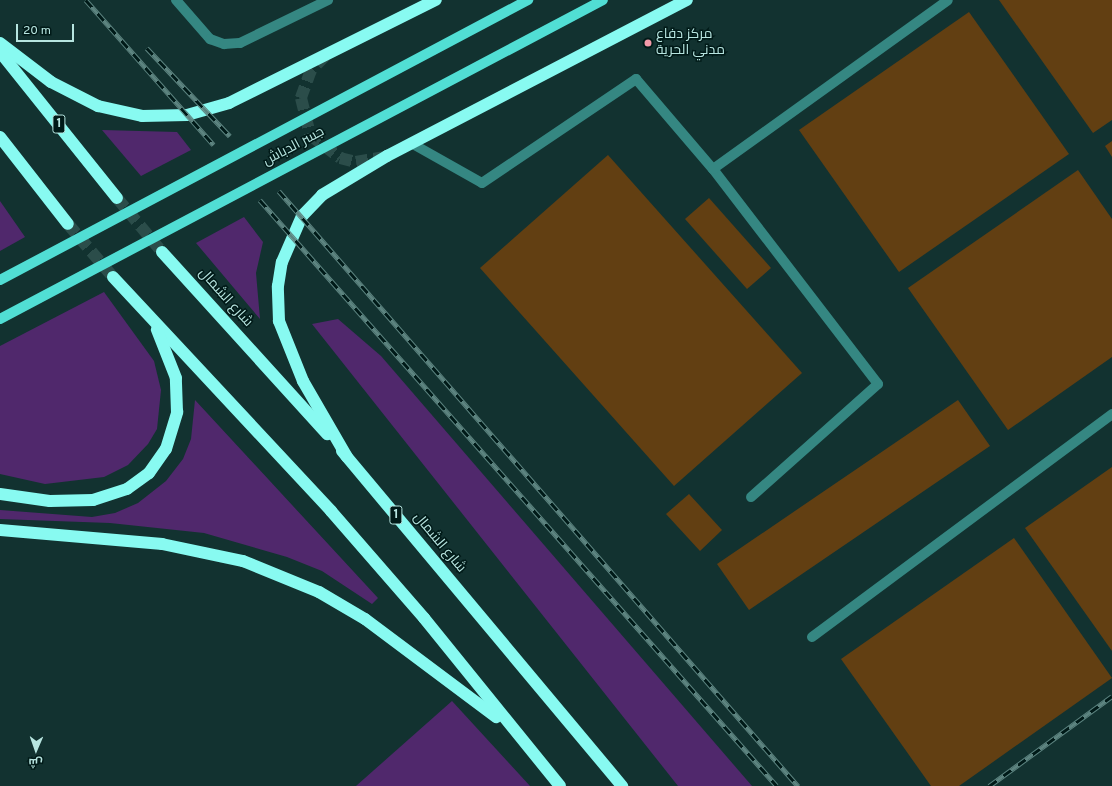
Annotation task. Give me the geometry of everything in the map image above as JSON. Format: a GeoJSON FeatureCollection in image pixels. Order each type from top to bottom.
{"type":"FeatureCollection","features":[{"type":"Feature","properties":{"kind":"highway"},"geometry":{"type":"LineString","coordinates":[[0,44],[51,82],[98,106],[142,116],[187,115],[229,103],[436,0]]}},
{"type":"Feature","properties":{"kind":"highway"},"geometry":{"type":"LineString","coordinates":[[347,457],[303,381],[282,335],[277,298],[280,268],[298,224],[322,195],[410,143],[687,0]]}},
{"type":"Feature","properties":{"kind":"highway","name":"1"},"geometry":{"type":"LineString","coordinates":[[0,52],[117,198]]}},
{"type":"Feature","properties":{"kind":"highway"},"geometry":{"type":"LineString","coordinates":[[0,137],[68,224]]}},
{"type":"Feature","properties":{"kind":"highway","name":"شارع الشمال"},"geometry":{"type":"LineString","coordinates":[[162,252],[347,457],[622,786]]}},
{"type":"Feature","properties":{"kind":"highway"},"geometry":{"type":"LineString","coordinates":[[114,277],[336,517],[424,618],[513,731],[560,786]]}},
{"type":"Feature","properties":{"kind":"highway"},"geometry":{"type":"LineString","coordinates":[[0,494],[50,501],[93,500],[127,489],[156,464],[174,430],[177,396],[168,354],[146,313]]}},
{"type":"Feature","properties":{"kind":"highway"},"geometry":{"type":"LineString","coordinates":[[0,530],[205,551],[285,577],[365,619],[513,731]]}},
{"type":"Feature","properties":{"kind":"main road","name":"جسر الدباش"},"geometry":{"type":"LineString","coordinates":[[0,280],[528,0]]}},
{"type":"Feature","properties":{"kind":"main road","name":"جسر الدباش"},"geometry":{"type":"LineString","coordinates":[[0,320],[603,0]]}},
{"type":"Feature","properties":{"kind":"street"},"geometry":{"type":"LineString","coordinates":[[176,0],[210,39],[224,44],[240,43],[328,0]]}},
{"type":"Feature","properties":{"kind":"street"},"geometry":{"type":"LineString","coordinates":[[713,169],[948,0]]}},
{"type":"Feature","properties":{"kind":"street"},"geometry":{"type":"LineString","coordinates":[[410,143],[482,182],[636,79],[713,169],[878,384],[751,497]]}},
{"type":"Feature","properties":{"kind":"street"},"geometry":{"type":"LineString","coordinates":[[812,637],[1112,414]]}},
{"type":"Feature","properties":{"kind":"shaded area"},"geometry":{"type":"Polygon","coordinates":[[[102,130],[177,132],[191,150],[141,176],[102,130]]]}},
{"type":"Feature","properties":{"kind":"shaded area"},"geometry":{"type":"Polygon","coordinates":[[[0,201],[25,237],[0,251],[0,201]]]}},
{"type":"Feature","properties":{"kind":"shaded area"},"geometry":{"type":"Polygon","coordinates":[[[244,217],[263,242],[256,273],[260,319],[196,243],[244,217]]]}},
{"type":"Feature","properties":{"kind":"shaded area"},"geometry":{"type":"Polygon","coordinates":[[[104,292],[154,361],[161,390],[157,429],[148,444],[128,465],[104,477],[45,484],[0,474],[0,346],[104,292]]]}},
{"type":"Feature","properties":{"kind":"shaded area"},"geometry":{"type":"Polygon","coordinates":[[[338,319],[381,356],[752,786],[678,786],[312,324],[338,319]]]}},
{"type":"Feature","properties":{"kind":"shaded area"},"geometry":{"type":"Polygon","coordinates":[[[195,400],[378,598],[372,604],[322,571],[287,557],[204,533],[110,523],[0,519],[0,510],[92,517],[115,513],[138,503],[166,481],[183,459],[191,439],[195,400]]]}},
{"type":"Feature","properties":{"kind":"shaded area"},"geometry":{"type":"Polygon","coordinates":[[[452,701],[530,786],[356,786],[452,701]]]}},
{"type":"Feature","properties":{"kind":"building"},"geometry":{"type":"Polygon","coordinates":[[[999,0],[1112,0],[1112,120],[1093,133],[999,0]]]}},
{"type":"Feature","properties":{"kind":"building"},"geometry":{"type":"Polygon","coordinates":[[[969,12],[1069,154],[899,272],[799,130],[969,12]]]}},
{"type":"Feature","properties":{"kind":"building"},"geometry":{"type":"Polygon","coordinates":[[[1112,141],[1112,157],[1105,146],[1112,141]]]}},
{"type":"Feature","properties":{"kind":"building"},"geometry":{"type":"Polygon","coordinates":[[[608,155],[802,373],[674,486],[480,268],[608,155]]]}},
{"type":"Feature","properties":{"kind":"building"},"geometry":{"type":"Polygon","coordinates":[[[1078,170],[1112,219],[1112,357],[1008,430],[908,288],[1078,170]]]}},
{"type":"Feature","properties":{"kind":"building"},"geometry":{"type":"Polygon","coordinates":[[[709,198],[771,268],[747,289],[685,219],[709,198]]]}},
{"type":"Feature","properties":{"kind":"building"},"geometry":{"type":"Polygon","coordinates":[[[958,400],[990,446],[749,610],[717,564],[958,400]]]}},
{"type":"Feature","properties":{"kind":"building"},"geometry":{"type":"Polygon","coordinates":[[[1112,467],[1112,651],[1025,528],[1112,467]]]}},
{"type":"Feature","properties":{"kind":"building"},"geometry":{"type":"Polygon","coordinates":[[[689,494],[722,530],[700,551],[666,514],[689,494]]]}},
{"type":"Feature","properties":{"kind":"building"},"geometry":{"type":"Polygon","coordinates":[[[1014,538],[1112,678],[959,786],[931,786],[841,659],[1014,538]]]}},
{"type":"Feature","properties":{"kind":"tunnel"},"geometry":{"type":"LineString","coordinates":[[325,56],[311,70],[301,98],[310,135],[340,158],[356,162],[384,157]]}},
{"type":"Feature","properties":{"kind":"tunnel"},"geometry":{"type":"LineString","coordinates":[[117,198],[162,252]]}},
{"type":"Feature","properties":{"kind":"tunnel"},"geometry":{"type":"LineString","coordinates":[[68,224],[113,277]]}},
{"type":"Feature","properties":{"kind":"railway"},"geometry":{"type":"LineString","coordinates":[[86,0],[214,145]]}},
{"type":"Feature","properties":{"kind":"railway"},"geometry":{"type":"LineString","coordinates":[[147,48],[230,136]]}},
{"type":"Feature","properties":{"kind":"railway"},"geometry":{"type":"LineString","coordinates":[[279,191],[798,786]]}},
{"type":"Feature","properties":{"kind":"railway"},"geometry":{"type":"LineString","coordinates":[[260,200],[777,786]]}},
{"type":"Feature","properties":{"kind":"railway"},"geometry":{"type":"LineString","coordinates":[[989,786],[1112,696]]}},
{"type":"Feature","properties":{"kind":"place","name":"مركز دفاع مدني الحرية"},"geometry":{"type":"Point","coordinates":[648,43]}}]}
